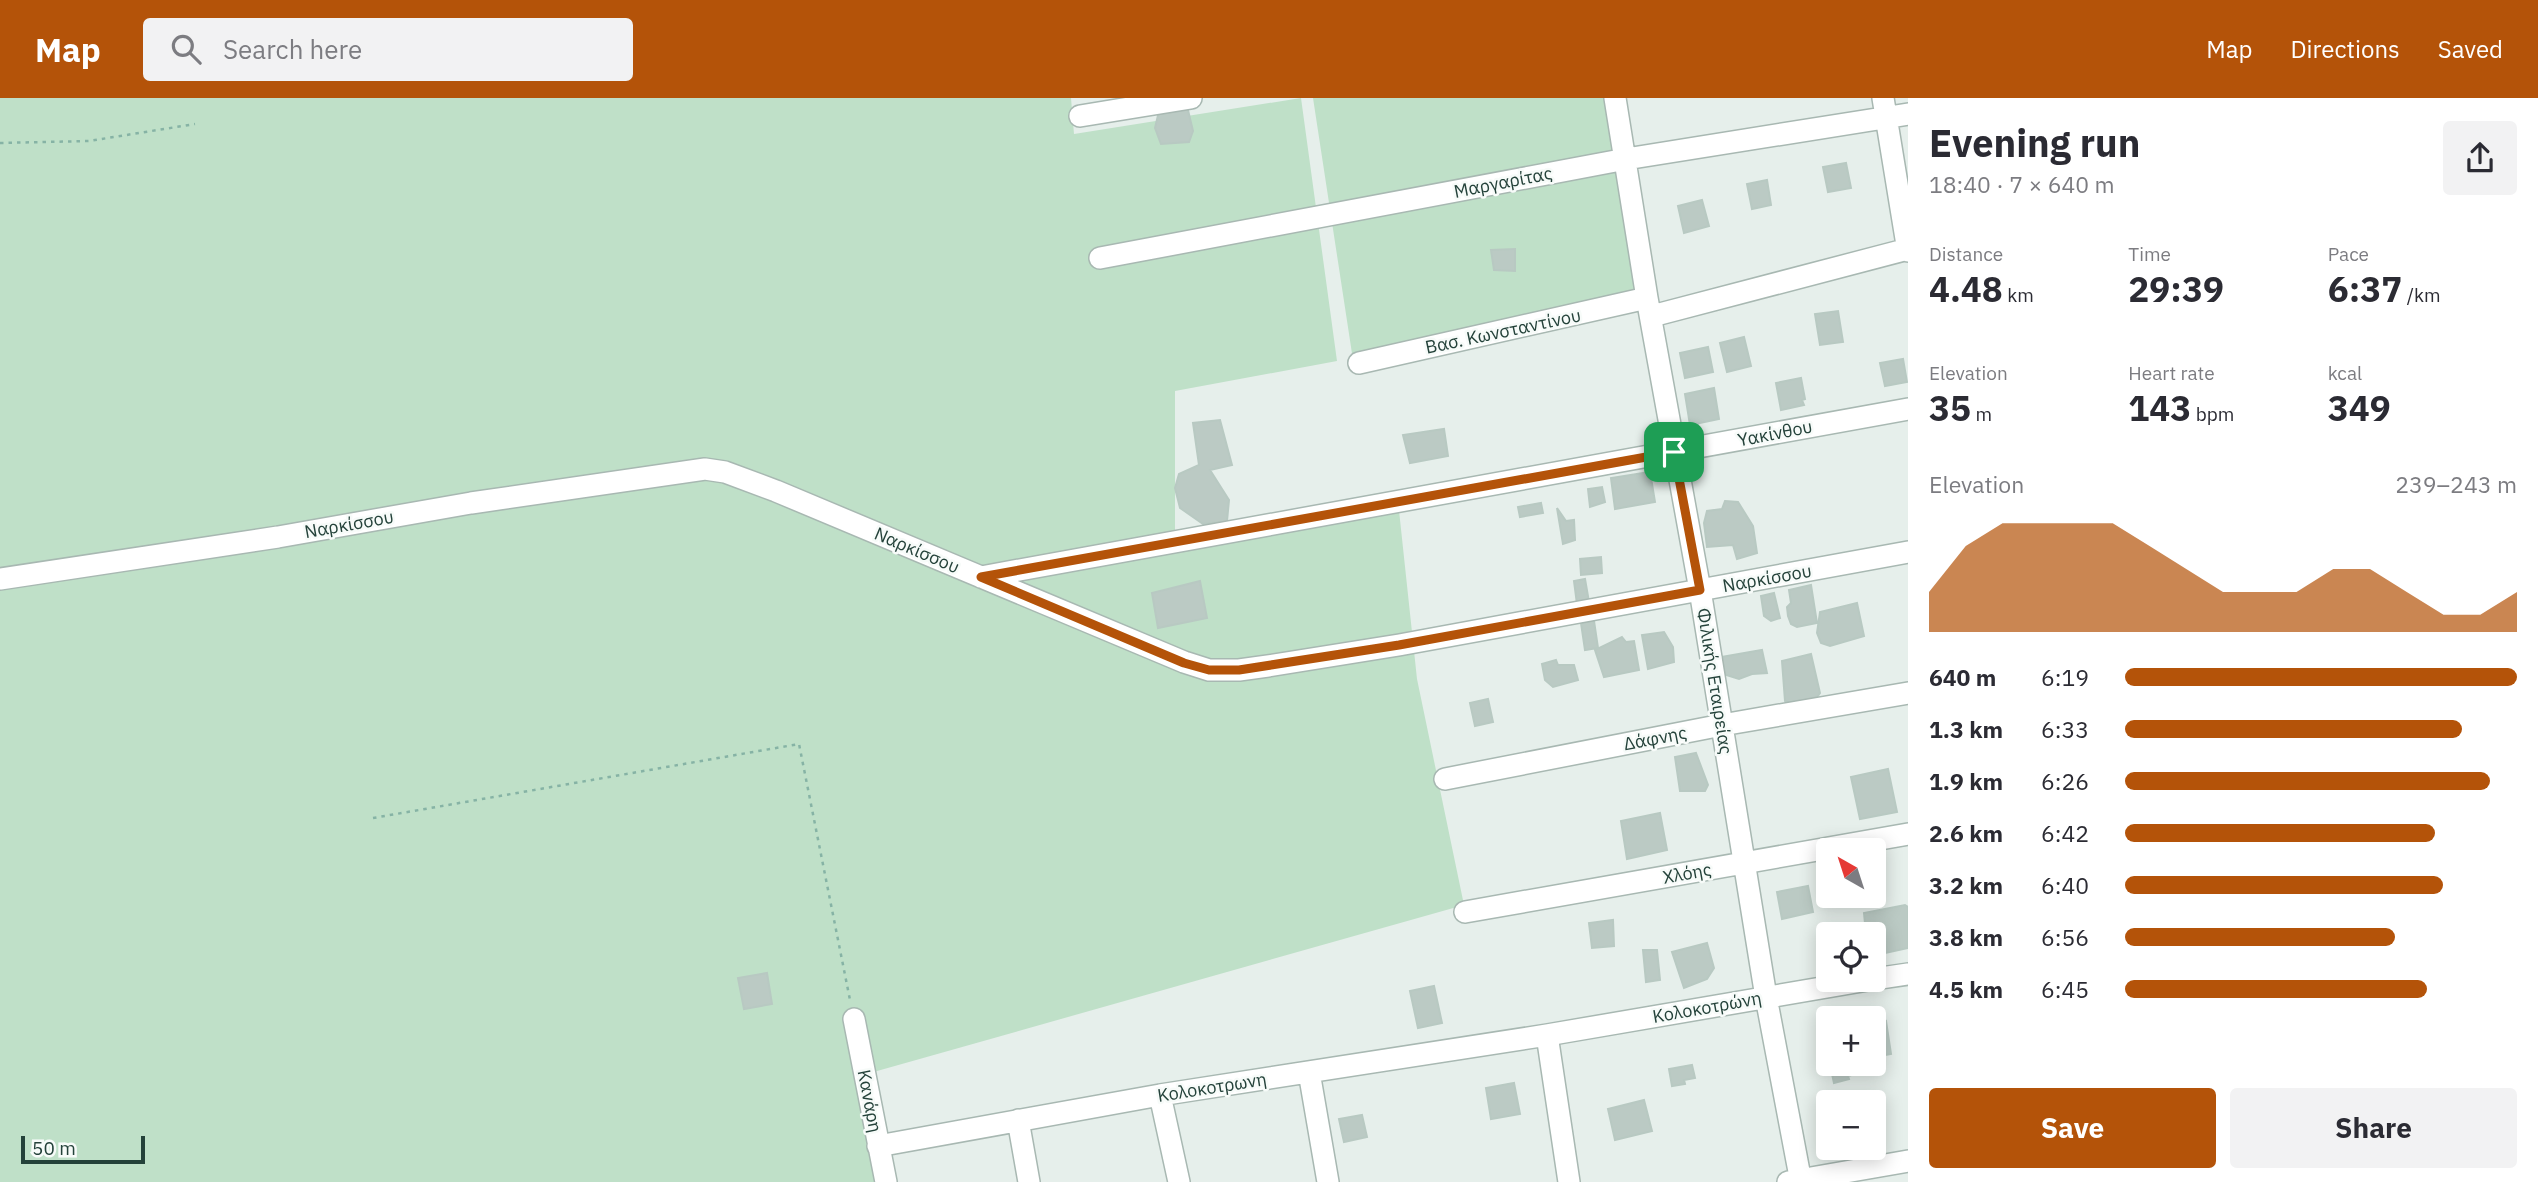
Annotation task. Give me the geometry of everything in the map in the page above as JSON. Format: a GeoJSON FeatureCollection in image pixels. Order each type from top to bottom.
{"type":"FeatureCollection","features":[{"type":"Feature","properties":{"kind":"street"},"geometry":{"type":"LineString","coordinates":[[1080,116],[1191,98]]}},
{"type":"Feature","properties":{"kind":"street","name":"Φιλικής Εταιρείας"},"geometry":{"type":"LineString","coordinates":[[1615,98],[1674,452],[1700,590],[1796,1181]]}},
{"type":"Feature","properties":{"kind":"street"},"geometry":{"type":"LineString","coordinates":[[1884,108],[1908,250]]}},
{"type":"Feature","properties":{"kind":"street","name":"Μαργαρίτας"},"geometry":{"type":"LineString","coordinates":[[1100,258],[1884,108],[1908,114]]}},
{"type":"Feature","properties":{"kind":"street","name":"Βασ. Κωνσταντίνου"},"geometry":{"type":"LineString","coordinates":[[1359,363],[1650,307],[1908,250]]}},
{"type":"Feature","properties":{"kind":"street","name":"Υακίνθου"},"geometry":{"type":"LineString","coordinates":[[981,577],[1908,409]]}},
{"type":"Feature","properties":{"kind":"street","name":"Ναρκίσσου"},"geometry":{"type":"LineString","coordinates":[[0,579],[278,537],[485,501],[705,469],[725,472],[776,491],[1184,663],[1209,670],[1239,670],[1399,645],[1908,552]]}},
{"type":"Feature","properties":{"kind":"street","name":"Δάφνης"},"geometry":{"type":"LineString","coordinates":[[1445,779],[1722,725],[1908,693]]}},
{"type":"Feature","properties":{"kind":"street","name":"Χλόης"},"geometry":{"type":"LineString","coordinates":[[1465,912],[1908,834]]}},
{"type":"Feature","properties":{"kind":"street"},"geometry":{"type":"LineString","coordinates":[[1886,977],[1908,974]]}},
{"type":"Feature","properties":{"kind":"street","name":"Κολοκοτρώνη"},"geometry":{"type":"LineString","coordinates":[[1547,1035],[1816,989]]}},
{"type":"Feature","properties":{"kind":"street","name":"Κανάρη"},"geometry":{"type":"LineString","coordinates":[[854,1019],[886,1182]]}},
{"type":"Feature","properties":{"kind":"street"},"geometry":{"type":"LineString","coordinates":[[1547,1035],[1569,1182]]}},
{"type":"Feature","properties":{"kind":"street","name":"Κολοκοτρωνη"},"geometry":{"type":"LineString","coordinates":[[878,1146],[1160,1095],[1547,1035]]}},
{"type":"Feature","properties":{"kind":"street"},"geometry":{"type":"LineString","coordinates":[[1309,1072],[1328,1182]]}},
{"type":"Feature","properties":{"kind":"street"},"geometry":{"type":"LineString","coordinates":[[1160,1095],[1179,1182]]}},
{"type":"Feature","properties":{"kind":"street"},"geometry":{"type":"LineString","coordinates":[[1018,1120],[1029,1182]]}},
{"type":"Feature","properties":{"kind":"street"},"geometry":{"type":"LineString","coordinates":[[1796,1181],[1908,1161]]}},
{"type":"Feature","properties":{"kind":"path"},"geometry":{"type":"LineString","coordinates":[[0,143],[89,141],[195,124]]}},
{"type":"Feature","properties":{"kind":"path"},"geometry":{"type":"LineString","coordinates":[[373,818],[799,744],[854,1019]]}},
{"type":"Feature","properties":{"kind":"green space"},"geometry":{"type":"Polygon","coordinates":[[[0,98],[1071,98],[1074,134],[1301,98],[1337,361],[1175,391],[1175,531],[1398,501],[1417,679],[1464,905],[870,1073],[884,1182],[0,1182],[0,98]]]}},
{"type":"Feature","properties":{"kind":"green space"},"geometry":{"type":"Polygon","coordinates":[[[1313,98],[1608,98],[1640,295],[1353,360],[1313,98]]]}},
{"type":"Feature","properties":{"kind":"building"},"geometry":{"type":"Polygon","coordinates":[[[1187,106],[1193,131],[1189,142],[1161,144],[1155,128],[1159,111],[1187,106]]]}},
{"type":"Feature","properties":{"kind":"building"},"geometry":{"type":"Polygon","coordinates":[[[1846,163],[1851,188],[1828,192],[1823,167],[1846,163]]]}},
{"type":"Feature","properties":{"kind":"building"},"geometry":{"type":"Polygon","coordinates":[[[1767,180],[1771,205],[1752,209],[1747,184],[1767,180]]]}},
{"type":"Feature","properties":{"kind":"building"},"geometry":{"type":"Polygon","coordinates":[[[1702,200],[1709,226],[1684,233],[1678,206],[1702,200]]]}},
{"type":"Feature","properties":{"kind":"building"},"geometry":{"type":"Polygon","coordinates":[[[1515,249],[1515,271],[1494,270],[1491,250],[1515,249]]]}},
{"type":"Feature","properties":{"kind":"building"},"geometry":{"type":"Polygon","coordinates":[[[1838,311],[1843,342],[1820,345],[1815,314],[1838,311]]]}},
{"type":"Feature","properties":{"kind":"building"},"geometry":{"type":"Polygon","coordinates":[[[1744,337],[1751,366],[1727,372],[1720,343],[1744,337]]]}},
{"type":"Feature","properties":{"kind":"building"},"geometry":{"type":"Polygon","coordinates":[[[1708,347],[1713,372],[1685,378],[1680,353],[1708,347]]]}},
{"type":"Feature","properties":{"kind":"building"},"geometry":{"type":"Polygon","coordinates":[[[1903,359],[1907,382],[1885,386],[1880,363],[1903,359]]]}},
{"type":"Feature","properties":{"kind":"building"},"geometry":{"type":"Polygon","coordinates":[[[1801,378],[1804,405],[1781,410],[1776,383],[1801,378]]]}},
{"type":"Feature","properties":{"kind":"building"},"geometry":{"type":"Polygon","coordinates":[[[1714,388],[1719,419],[1690,425],[1685,394],[1714,388]]]}},
{"type":"Feature","properties":{"kind":"building"},"geometry":{"type":"Polygon","coordinates":[[[1220,420],[1232,465],[1210,470],[1229,500],[1227,521],[1203,524],[1180,508],[1175,488],[1179,474],[1199,465],[1193,423],[1220,420]]]}},
{"type":"Feature","properties":{"kind":"building"},"geometry":{"type":"Polygon","coordinates":[[[1444,429],[1448,456],[1410,463],[1403,435],[1444,429]]]}},
{"type":"Feature","properties":{"kind":"building"},"geometry":{"type":"Polygon","coordinates":[[[1650,472],[1655,502],[1615,509],[1611,478],[1650,472]]]}},
{"type":"Feature","properties":{"kind":"building"},"geometry":{"type":"Polygon","coordinates":[[[1602,487],[1605,502],[1590,507],[1588,489],[1602,487]]]}},
{"type":"Feature","properties":{"kind":"building"},"geometry":{"type":"Polygon","coordinates":[[[1725,501],[1738,502],[1753,526],[1757,553],[1737,559],[1733,545],[1707,547],[1704,523],[1707,511],[1722,509],[1725,501]]]}},
{"type":"Feature","properties":{"kind":"building"},"geometry":{"type":"Polygon","coordinates":[[[1541,503],[1543,513],[1520,517],[1518,507],[1541,503]]]}},
{"type":"Feature","properties":{"kind":"building"},"geometry":{"type":"Polygon","coordinates":[[[1557,508],[1566,521],[1574,520],[1575,540],[1563,544],[1557,508]]]}},
{"type":"Feature","properties":{"kind":"building"},"geometry":{"type":"Polygon","coordinates":[[[1601,557],[1602,573],[1581,575],[1580,559],[1601,557]]]}},
{"type":"Feature","properties":{"kind":"building"},"geometry":{"type":"Polygon","coordinates":[[[1585,579],[1589,602],[1577,604],[1574,581],[1585,579]]]}},
{"type":"Feature","properties":{"kind":"building"},"geometry":{"type":"Polygon","coordinates":[[[1200,581],[1207,618],[1158,628],[1152,593],[1200,581]]]}},
{"type":"Feature","properties":{"kind":"building"},"geometry":{"type":"Polygon","coordinates":[[[1811,585],[1817,623],[1797,627],[1791,624],[1788,616],[1787,607],[1791,603],[1789,590],[1811,585]]]}},
{"type":"Feature","properties":{"kind":"building"},"geometry":{"type":"Polygon","coordinates":[[[1774,593],[1780,618],[1771,621],[1764,616],[1761,596],[1774,593]]]}},
{"type":"Feature","properties":{"kind":"building"},"geometry":{"type":"Polygon","coordinates":[[[1857,603],[1864,636],[1830,646],[1821,643],[1817,633],[1820,612],[1857,603]]]}},
{"type":"Feature","properties":{"kind":"building"},"geometry":{"type":"Polygon","coordinates":[[[1594,621],[1598,648],[1585,650],[1581,623],[1594,621]]]}},
{"type":"Feature","properties":{"kind":"building"},"geometry":{"type":"Polygon","coordinates":[[[1664,632],[1673,647],[1674,662],[1648,669],[1642,635],[1664,632]]]}},
{"type":"Feature","properties":{"kind":"building"},"geometry":{"type":"Polygon","coordinates":[[[1622,637],[1626,642],[1634,641],[1639,670],[1604,677],[1595,650],[1622,637]]]}},
{"type":"Feature","properties":{"kind":"building"},"geometry":{"type":"Polygon","coordinates":[[[1762,650],[1767,673],[1752,674],[1739,679],[1723,674],[1721,657],[1762,650]]]}},
{"type":"Feature","properties":{"kind":"building"},"geometry":{"type":"Polygon","coordinates":[[[1811,654],[1820,693],[1817,697],[1793,703],[1785,701],[1782,661],[1811,654]]]}},
{"type":"Feature","properties":{"kind":"building"},"geometry":{"type":"Polygon","coordinates":[[[1556,660],[1558,665],[1574,665],[1578,680],[1553,687],[1545,680],[1542,664],[1556,660]]]}},
{"type":"Feature","properties":{"kind":"building"},"geometry":{"type":"Polygon","coordinates":[[[1488,699],[1493,722],[1475,726],[1470,703],[1488,699]]]}},
{"type":"Feature","properties":{"kind":"building"},"geometry":{"type":"Polygon","coordinates":[[[1696,753],[1708,785],[1705,791],[1680,791],[1675,757],[1696,753]]]}},
{"type":"Feature","properties":{"kind":"building"},"geometry":{"type":"Polygon","coordinates":[[[1888,769],[1897,812],[1860,819],[1851,777],[1888,769]]]}},
{"type":"Feature","properties":{"kind":"building"},"geometry":{"type":"Polygon","coordinates":[[[1660,813],[1667,850],[1627,859],[1621,821],[1660,813]]]}},
{"type":"Feature","properties":{"kind":"building"},"geometry":{"type":"Polygon","coordinates":[[[1808,886],[1813,912],[1782,919],[1777,892],[1808,886]]]}},
{"type":"Feature","properties":{"kind":"building"},"geometry":{"type":"Polygon","coordinates":[[[1905,905],[1908,907],[1908,948],[1886,953],[1886,922],[1865,922],[1864,913],[1905,905]]]}},
{"type":"Feature","properties":{"kind":"building"},"geometry":{"type":"Polygon","coordinates":[[[1613,920],[1614,946],[1592,948],[1589,923],[1613,920]]]}},
{"type":"Feature","properties":{"kind":"building"},"geometry":{"type":"Polygon","coordinates":[[[1707,943],[1714,968],[1707,979],[1684,988],[1672,952],[1707,943]]]}},
{"type":"Feature","properties":{"kind":"building"},"geometry":{"type":"Polygon","coordinates":[[[1643,950],[1657,950],[1660,980],[1646,982],[1643,950]]]}},
{"type":"Feature","properties":{"kind":"building"},"geometry":{"type":"Polygon","coordinates":[[[767,973],[772,1004],[744,1009],[738,978],[767,973]]]}},
{"type":"Feature","properties":{"kind":"building"},"geometry":{"type":"Polygon","coordinates":[[[1434,986],[1442,1023],[1418,1028],[1410,991],[1434,986]]]}},
{"type":"Feature","properties":{"kind":"building"},"geometry":{"type":"Polygon","coordinates":[[[1886,1021],[1891,1054],[1886,1055],[1886,1021]]]}},
{"type":"Feature","properties":{"kind":"building"},"geometry":{"type":"Polygon","coordinates":[[[1692,1065],[1695,1078],[1684,1080],[1685,1084],[1672,1086],[1669,1069],[1692,1065]]]}},
{"type":"Feature","properties":{"kind":"building"},"geometry":{"type":"Polygon","coordinates":[[[1832,1076],[1848,1076],[1849,1079],[1834,1083],[1832,1076]]]}},
{"type":"Feature","properties":{"kind":"building"},"geometry":{"type":"Polygon","coordinates":[[[1514,1083],[1520,1114],[1491,1119],[1486,1088],[1514,1083]]]}},
{"type":"Feature","properties":{"kind":"building"},"geometry":{"type":"Polygon","coordinates":[[[1644,1100],[1652,1131],[1615,1140],[1608,1109],[1644,1100]]]}},
{"type":"Feature","properties":{"kind":"building"},"geometry":{"type":"Polygon","coordinates":[[[1362,1115],[1367,1137],[1344,1142],[1339,1119],[1362,1115]]]}},
{"type":"Feature","properties":{"kind":"route"},"geometry":{"type":"LineString","coordinates":[[1674,452],[1700,590],[1399,645],[1239,670],[1209,670],[1184,663],[981,577],[1355,509],[1674,452]]}}]}
